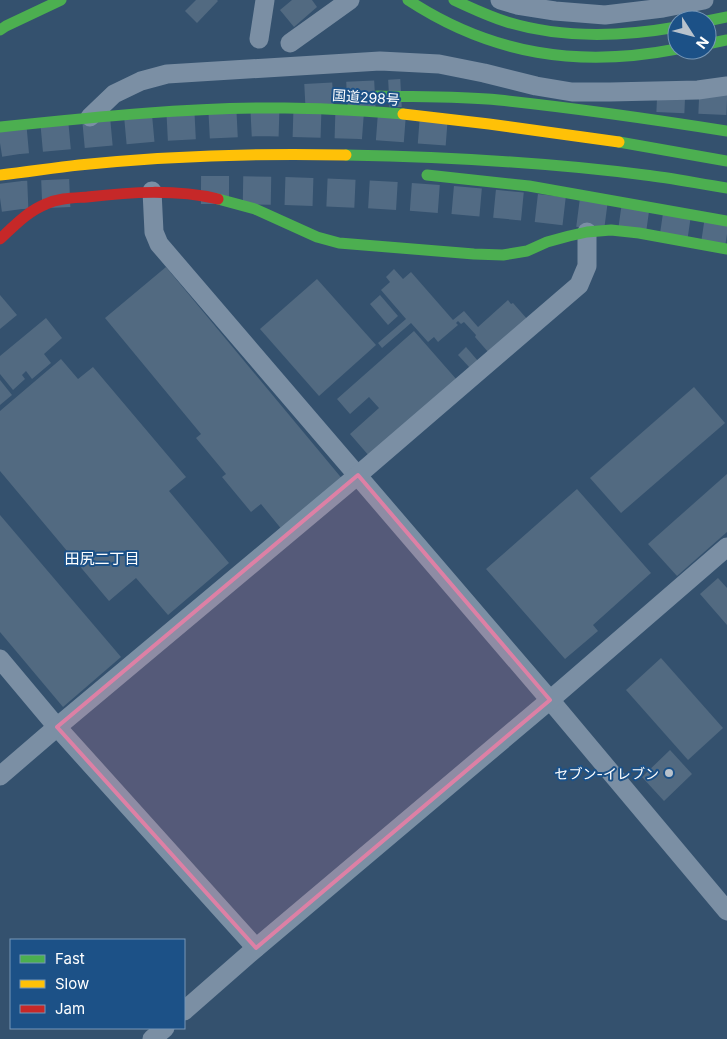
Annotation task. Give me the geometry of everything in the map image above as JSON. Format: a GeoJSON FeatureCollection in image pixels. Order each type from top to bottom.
{"type":"FeatureCollection","features":[{"type":"Feature","properties":{"kind":"main road"},"geometry":{"type":"LineString","coordinates":[[0,30],[60,0]]}},
{"type":"Feature","properties":{"kind":"main road"},"geometry":{"type":"LineString","coordinates":[[408,0],[455,26],[508,46],[534,52],[564,57],[590,58],[632,56],[667,51]]}},
{"type":"Feature","properties":{"kind":"main road"},"geometry":{"type":"LineString","coordinates":[[454,0],[495,18],[529,28],[564,34],[594,36],[629,35],[667,29]]}},
{"type":"Feature","properties":{"kind":"main road"},"geometry":{"type":"LineString","coordinates":[[368,96],[498,100],[657,120],[727,131]]}},
{"type":"Feature","properties":{"kind":"main road"},"geometry":{"type":"LineString","coordinates":[[268,108],[342,99]]}},
{"type":"Feature","properties":{"kind":"main road","name":"国道298号"},"geometry":{"type":"LineString","coordinates":[[0,127],[90,117],[201,109],[268,108],[378,112],[532,129],[727,161]]}},
{"type":"Feature","properties":{"kind":"main road"},"geometry":{"type":"LineString","coordinates":[[0,175],[134,160],[260,154],[360,155],[428,157],[534,164],[646,175],[727,188]]}},
{"type":"Feature","properties":{"kind":"main road"},"geometry":{"type":"LineString","coordinates":[[191,157],[273,165]]}},
{"type":"Feature","properties":{"kind":"main road"},"geometry":{"type":"LineString","coordinates":[[416,174],[528,186],[727,221]]}},
{"type":"Feature","properties":{"kind":"main road"},"geometry":{"type":"LineString","coordinates":[[0,239],[29,213],[44,204],[62,199],[152,192],[186,193],[228,201],[271,215],[308,234],[339,243],[503,255],[527,251],[547,242],[586,232],[611,230],[639,233],[727,249]]}},
{"type":"Feature","properties":{"kind":"street"},"geometry":{"type":"LineString","coordinates":[[259,38],[265,0]]}},
{"type":"Feature","properties":{"kind":"street"},"geometry":{"type":"LineString","coordinates":[[290,42],[350,0]]}},
{"type":"Feature","properties":{"kind":"street"},"geometry":{"type":"LineString","coordinates":[[500,0],[555,12],[605,15],[663,8],[704,0]]}},
{"type":"Feature","properties":{"kind":"street"},"geometry":{"type":"LineString","coordinates":[[90,117],[114,94],[140,81],[167,74],[380,61],[439,64],[536,86],[572,92],[698,90],[727,86]]}},
{"type":"Feature","properties":{"kind":"street"},"geometry":{"type":"LineString","coordinates":[[152,192],[154,232],[159,244],[550,700],[727,911]]}},
{"type":"Feature","properties":{"kind":"street"},"geometry":{"type":"LineString","coordinates":[[0,776],[57,726],[358,475],[579,285],[587,266],[586,232]]}},
{"type":"Feature","properties":{"kind":"street"},"geometry":{"type":"LineString","coordinates":[[185,1010],[727,547]]}},
{"type":"Feature","properties":{"kind":"street"},"geometry":{"type":"LineString","coordinates":[[0,659],[57,726],[256,948]]}},
{"type":"Feature","properties":{"kind":"street"},"geometry":{"type":"LineString","coordinates":[[152,1039],[164,1029]]}},
{"type":"Feature","properties":{"kind":"highlighted area"},"geometry":{"type":"Polygon","coordinates":[[[358,475],[550,700],[256,948],[57,727],[358,475]]]}},
{"type":"Feature","properties":{"kind":"building"},"geometry":{"type":"Polygon","coordinates":[[[196,0],[218,1],[197,23],[185,11],[196,0]]]}},
{"type":"Feature","properties":{"kind":"building"},"geometry":{"type":"Polygon","coordinates":[[[292,0],[312,0],[317,7],[294,27],[280,10],[292,0]]]}},
{"type":"Feature","properties":{"kind":"building"},"geometry":{"type":"Polygon","coordinates":[[[166,267],[344,481],[283,531],[261,504],[251,512],[222,477],[226,474],[196,438],[201,434],[105,318],[166,267]]]}},
{"type":"Feature","properties":{"kind":"building"},"geometry":{"type":"Polygon","coordinates":[[[394,269],[403,279],[411,272],[453,320],[464,311],[478,327],[508,300],[528,320],[489,353],[464,322],[461,324],[458,321],[456,323],[458,325],[438,342],[434,337],[428,342],[411,323],[382,348],[378,343],[406,319],[381,290],[390,282],[386,277],[394,269]]]}},
{"type":"Feature","properties":{"kind":"building"},"geometry":{"type":"Polygon","coordinates":[[[317,279],[376,345],[319,396],[260,329],[317,279]]]}},
{"type":"Feature","properties":{"kind":"building"},"geometry":{"type":"Polygon","coordinates":[[[0,295],[17,315],[0,329],[0,295]]]}},
{"type":"Feature","properties":{"kind":"building"},"geometry":{"type":"Polygon","coordinates":[[[380,295],[398,316],[388,325],[370,304],[380,295]]]}},
{"type":"Feature","properties":{"kind":"building"},"geometry":{"type":"Polygon","coordinates":[[[46,318],[62,338],[44,354],[51,363],[32,379],[26,371],[22,375],[25,379],[13,390],[0,374],[0,356],[46,318]]]}},
{"type":"Feature","properties":{"kind":"building"},"geometry":{"type":"Polygon","coordinates":[[[414,331],[457,380],[370,457],[350,434],[379,408],[369,397],[350,414],[337,399],[414,331]]]}},
{"type":"Feature","properties":{"kind":"building"},"geometry":{"type":"Polygon","coordinates":[[[466,347],[478,361],[470,368],[458,355],[466,347]]]}},
{"type":"Feature","properties":{"kind":"building"},"geometry":{"type":"Polygon","coordinates":[[[61,359],[78,379],[93,367],[186,477],[169,491],[229,563],[168,615],[136,578],[109,601],[0,471],[0,411],[61,359]]]}},
{"type":"Feature","properties":{"kind":"building"},"geometry":{"type":"Polygon","coordinates":[[[0,380],[12,395],[0,405],[0,380]]]}},
{"type":"Feature","properties":{"kind":"building"},"geometry":{"type":"Polygon","coordinates":[[[694,387],[725,423],[621,513],[590,478],[694,387]]]}},
{"type":"Feature","properties":{"kind":"building"},"geometry":{"type":"Polygon","coordinates":[[[727,474],[727,532],[677,576],[648,544],[727,474]]]}},
{"type":"Feature","properties":{"kind":"building"},"geometry":{"type":"Polygon","coordinates":[[[577,489],[651,573],[593,625],[598,631],[565,659],[486,569],[577,489]]]}},
{"type":"Feature","properties":{"kind":"building"},"geometry":{"type":"Polygon","coordinates":[[[0,515],[121,657],[63,707],[0,632],[0,515]]]}},
{"type":"Feature","properties":{"kind":"building"},"geometry":{"type":"Polygon","coordinates":[[[718,578],[727,588],[727,625],[700,594],[718,578]]]}},
{"type":"Feature","properties":{"kind":"building"},"geometry":{"type":"Polygon","coordinates":[[[661,658],[723,728],[688,760],[626,690],[661,658]]]}},
{"type":"Feature","properties":{"kind":"building"},"geometry":{"type":"Polygon","coordinates":[[[670,750],[692,774],[664,801],[642,777],[670,750]]]}},
{"type":"Feature","properties":{"kind":"tunnel"},"geometry":{"type":"LineString","coordinates":[[305,98],[401,93]]}},
{"type":"Feature","properties":{"kind":"tunnel"},"geometry":{"type":"LineString","coordinates":[[657,98],[727,101]]}},
{"type":"Feature","properties":{"kind":"tunnel"},"geometry":{"type":"LineString","coordinates":[[0,143],[161,127],[260,122],[360,125],[452,132]]}},
{"type":"Feature","properties":{"kind":"tunnel"},"geometry":{"type":"LineString","coordinates":[[201,190],[344,193],[415,197],[576,213],[727,234]]}},
{"type":"Feature","properties":{"kind":"tunnel"},"geometry":{"type":"LineString","coordinates":[[0,198],[70,193]]}},
{"type":"Feature","properties":{"kind":"traffic: fast"},"geometry":{"type":"LineString","coordinates":[[0,30],[61,0]]}},
{"type":"Feature","properties":{"kind":"traffic: fast"},"geometry":{"type":"LineString","coordinates":[[408,0],[440,19],[472,34],[504,45],[537,52],[605,57],[641,55],[667,51]]}},
{"type":"Feature","properties":{"kind":"traffic: fast"},"geometry":{"type":"LineString","coordinates":[[454,0],[486,15],[507,22],[528,28],[570,34],[634,33],[667,28]]}},
{"type":"Feature","properties":{"kind":"traffic: fast"},"geometry":{"type":"LineString","coordinates":[[717,19],[727,17]]}},
{"type":"Feature","properties":{"kind":"traffic: fast"},"geometry":{"type":"LineString","coordinates":[[717,42],[727,40]]}},
{"type":"Feature","properties":{"kind":"traffic: fast"},"geometry":{"type":"LineString","coordinates":[[377,96],[454,97],[499,100],[727,131]]}},
{"type":"Feature","properties":{"kind":"traffic: fast"},"geometry":{"type":"LineString","coordinates":[[0,127],[107,116],[214,109],[315,109],[403,114]]}},
{"type":"Feature","properties":{"kind":"traffic: fast"},"geometry":{"type":"LineString","coordinates":[[619,142],[727,161]]}},
{"type":"Feature","properties":{"kind":"traffic: fast"},"geometry":{"type":"LineString","coordinates":[[346,155],[533,163],[655,176],[727,188]]}},
{"type":"Feature","properties":{"kind":"traffic: fast"},"geometry":{"type":"LineString","coordinates":[[427,175],[529,186],[727,221]]}},
{"type":"Feature","properties":{"kind":"traffic: fast"},"geometry":{"type":"LineString","coordinates":[[218,199],[255,209],[317,237],[339,243],[503,255],[527,251],[547,242],[569,236],[611,230],[639,233],[727,249]]}},
{"type":"Feature","properties":{"kind":"traffic: slow"},"geometry":{"type":"LineString","coordinates":[[403,114],[619,142]]}},
{"type":"Feature","properties":{"kind":"traffic: slow"},"geometry":{"type":"LineString","coordinates":[[0,175],[79,165],[179,157],[279,154],[346,155]]}},
{"type":"Feature","properties":{"kind":"traffic: jam"},"geometry":{"type":"LineString","coordinates":[[0,239],[21,219],[39,207],[61,199],[153,192],[186,194],[218,199]]}},
{"type":"Feature","properties":{"kind":"place","name":"セブン-イレブン"},"geometry":{"type":"Point","coordinates":[669,773]}},
{"type":"Feature","properties":{"kind":"district","name":"田尻二丁目"},"geometry":{"type":"Point","coordinates":[102,558]}}]}
